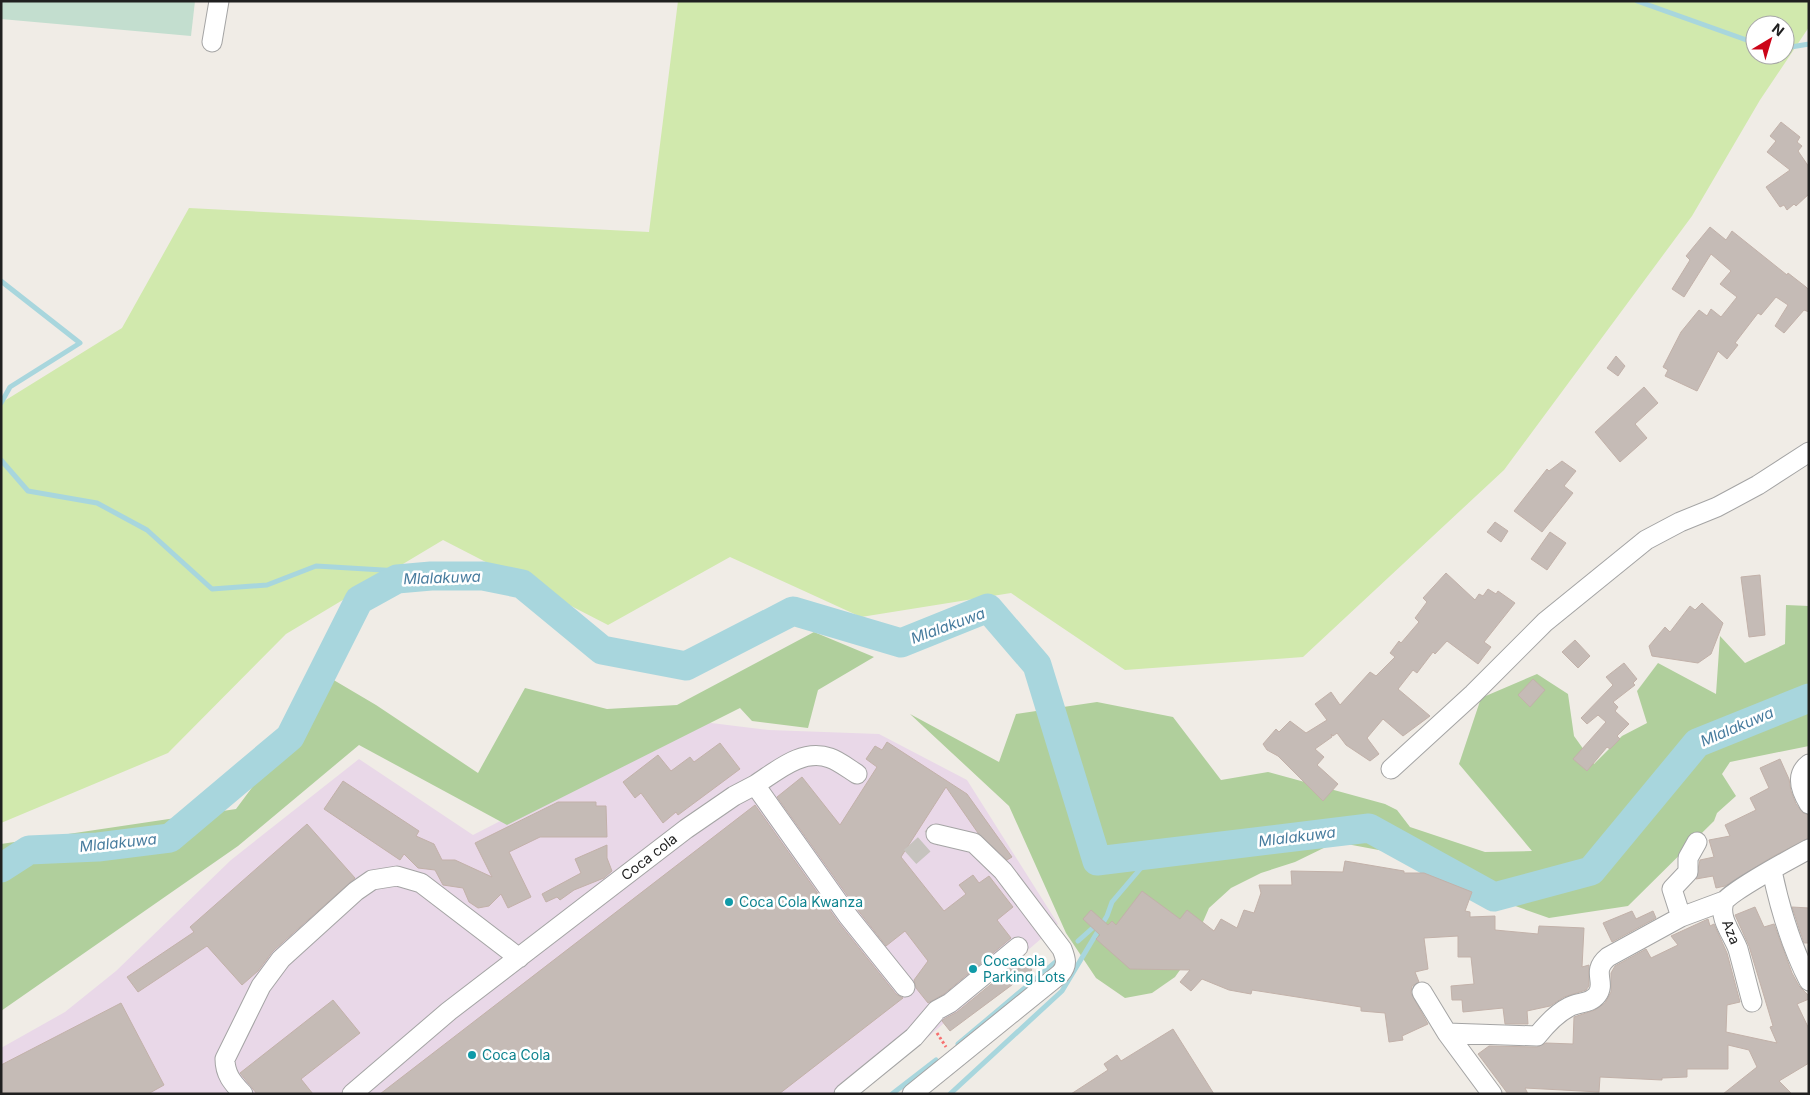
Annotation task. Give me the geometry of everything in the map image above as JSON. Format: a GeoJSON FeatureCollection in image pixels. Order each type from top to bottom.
{"type":"FeatureCollection","features":[{"type":"Feature","properties":{"kind":"street"},"geometry":{"type":"LineString","coordinates":[[212,42],[219,1]]}},
{"type":"Feature","properties":{"kind":"street"},"geometry":{"type":"LineString","coordinates":[[1391,769],[1473,694],[1545,622],[1646,540],[1750,489],[1809,452]]}},
{"type":"Feature","properties":{"kind":"street","name":"Coca cola"},"geometry":{"type":"LineString","coordinates":[[352,1094],[449,1011],[686,829],[734,796],[797,759],[815,754],[831,758],[857,774]]}},
{"type":"Feature","properties":{"kind":"street"},"geometry":{"type":"LineString","coordinates":[[1809,764],[1801,775],[1800,785],[1809,804]]}},
{"type":"Feature","properties":{"kind":"street"},"geometry":{"type":"LineString","coordinates":[[755,785],[848,916],[905,987]]}},
{"type":"Feature","properties":{"kind":"street"},"geometry":{"type":"LineString","coordinates":[[912,1094],[1063,970],[1066,959],[1043,922],[1003,871],[974,843],[936,834]]}},
{"type":"Feature","properties":{"kind":"street"},"geometry":{"type":"LineString","coordinates":[[1681,917],[1672,889],[1688,872],[1688,858],[1697,842]]}},
{"type":"Feature","properties":{"kind":"street","name":"Aza"},"geometry":{"type":"LineString","coordinates":[[1752,1002],[1737,948],[1725,921],[1724,901],[1727,896],[1738,888],[1809,849]]}},
{"type":"Feature","properties":{"kind":"street"},"geometry":{"type":"LineString","coordinates":[[1772,871],[1778,900],[1796,957],[1809,981]]}},
{"type":"Feature","properties":{"kind":"street"},"geometry":{"type":"LineString","coordinates":[[243,1094],[229,1078],[225,1068],[225,1059],[261,986],[281,959],[356,891],[372,880],[397,876],[421,883],[519,958]]}},
{"type":"Feature","properties":{"kind":"street"},"geometry":{"type":"LineString","coordinates":[[1447,1032],[1538,1036],[1568,1007],[1592,1000],[1600,987],[1598,970],[1600,963],[1608,957],[1681,917],[1724,901]]}},
{"type":"Feature","properties":{"kind":"street"},"geometry":{"type":"LineString","coordinates":[[844,1094],[914,1037],[937,1010],[950,1003],[1018,947]]}},
{"type":"Feature","properties":{"kind":"street"},"geometry":{"type":"LineString","coordinates":[[1422,992],[1447,1032],[1492,1094]]}},
{"type":"Feature","properties":{"kind":"shaded area","name":"Coca Cola Kwanza"},"geometry":{"type":"Polygon","coordinates":[[[695,721],[769,730],[879,734],[967,780],[1058,924],[920,1044],[853,1094],[1,1094],[1,1048],[65,1012],[116,971],[231,860],[359,759],[473,835],[695,721]]]}},
{"type":"Feature","properties":{"kind":"green space"},"geometry":{"type":"Polygon","coordinates":[[[1,1],[195,1],[191,36],[1,19],[1,1]]]}},
{"type":"Feature","properties":{"kind":"green space"},"geometry":{"type":"Polygon","coordinates":[[[678,1],[1809,1],[1809,27],[1795,48],[1795,15],[1745,15],[1745,65],[1783,65],[1760,100],[1692,216],[1504,470],[1303,657],[1125,670],[1011,593],[861,617],[730,557],[608,625],[443,540],[286,634],[168,753],[1,823],[1,403],[122,328],[189,208],[649,232],[678,1]]]}},
{"type":"Feature","properties":{"kind":"green space"},"geometry":{"type":"Polygon","coordinates":[[[1786,605],[1809,606],[1809,746],[1730,762],[1722,774],[1736,796],[1717,813],[1714,821],[1628,906],[1549,918],[1501,901],[1485,899],[1461,881],[1423,863],[1384,851],[1336,842],[1295,862],[1261,873],[1231,888],[1209,908],[1185,963],[1175,977],[1152,993],[1125,998],[1096,978],[1066,933],[1009,806],[910,714],[999,762],[1016,714],[1097,702],[1173,717],[1221,780],[1268,772],[1385,804],[1397,810],[1410,827],[1485,852],[1532,851],[1459,764],[1481,698],[1537,674],[1568,694],[1574,736],[1594,764],[1622,736],[1647,723],[1637,691],[1658,663],[1716,694],[1720,636],[1745,663],[1785,644],[1786,605]]]}},
{"type":"Feature","properties":{"kind":"green space"},"geometry":{"type":"Polygon","coordinates":[[[814,632],[874,657],[818,690],[808,728],[752,721],[740,708],[507,825],[359,745],[238,846],[1,1011],[1,844],[236,809],[290,737],[315,669],[376,705],[478,773],[525,688],[607,709],[677,705],[814,632]]]}},
{"type":"Feature","properties":{"kind":"building"},"geometry":{"type":"Polygon","coordinates":[[[1781,122],[1800,137],[1797,142],[1802,146],[1798,151],[1809,167],[1809,194],[1796,206],[1794,204],[1787,210],[1784,205],[1780,207],[1766,187],[1790,170],[1767,152],[1776,141],[1770,136],[1781,122]]]}},
{"type":"Feature","properties":{"kind":"building"},"geometry":{"type":"Polygon","coordinates":[[[1710,227],[1726,240],[1732,231],[1787,275],[1788,273],[1806,287],[1809,290],[1809,312],[1804,310],[1784,333],[1775,326],[1788,305],[1776,297],[1761,315],[1758,313],[1735,343],[1738,345],[1727,359],[1718,351],[1697,391],[1665,376],[1668,370],[1663,367],[1681,332],[1699,310],[1707,316],[1711,309],[1721,317],[1737,297],[1720,284],[1731,271],[1711,254],[1684,297],[1672,289],[1690,260],[1686,256],[1710,227]]]}},
{"type":"Feature","properties":{"kind":"building"},"geometry":{"type":"Polygon","coordinates":[[[1616,356],[1625,366],[1618,376],[1607,368],[1616,356]]]}},
{"type":"Feature","properties":{"kind":"building"},"geometry":{"type":"Polygon","coordinates":[[[1644,387],[1658,403],[1635,424],[1647,438],[1620,462],[1595,432],[1644,387]]]}},
{"type":"Feature","properties":{"kind":"building"},"geometry":{"type":"Polygon","coordinates":[[[1562,461],[1576,471],[1564,486],[1573,493],[1542,532],[1514,511],[1547,469],[1549,471],[1562,461]]]}},
{"type":"Feature","properties":{"kind":"building"},"geometry":{"type":"Polygon","coordinates":[[[1495,522],[1508,531],[1501,542],[1487,532],[1495,522]]]}},
{"type":"Feature","properties":{"kind":"building"},"geometry":{"type":"Polygon","coordinates":[[[1550,532],[1566,543],[1547,570],[1531,559],[1550,532]]]}},
{"type":"Feature","properties":{"kind":"building"},"geometry":{"type":"Polygon","coordinates":[[[1446,573],[1475,600],[1479,594],[1483,596],[1488,589],[1496,594],[1498,591],[1515,603],[1484,642],[1491,647],[1478,664],[1447,641],[1435,654],[1433,652],[1417,673],[1413,670],[1398,689],[1430,716],[1403,736],[1383,719],[1367,738],[1379,754],[1370,761],[1346,745],[1337,733],[1333,736],[1331,734],[1332,737],[1315,749],[1324,757],[1317,765],[1338,784],[1323,801],[1278,756],[1267,750],[1263,744],[1276,729],[1279,732],[1290,721],[1306,733],[1327,720],[1315,704],[1331,692],[1340,705],[1370,672],[1376,676],[1395,657],[1390,653],[1399,641],[1401,643],[1419,622],[1415,618],[1427,602],[1423,598],[1446,573]]]}},
{"type":"Feature","properties":{"kind":"building"},"geometry":{"type":"Polygon","coordinates":[[[1760,575],[1765,635],[1749,637],[1741,577],[1760,575]]]}},
{"type":"Feature","properties":{"kind":"building"},"geometry":{"type":"Polygon","coordinates":[[[1702,603],[1723,623],[1711,654],[1698,663],[1652,656],[1649,646],[1665,627],[1670,632],[1690,606],[1695,610],[1702,603]]]}},
{"type":"Feature","properties":{"kind":"building"},"geometry":{"type":"Polygon","coordinates":[[[1575,640],[1590,656],[1578,668],[1562,652],[1575,640]]]}},
{"type":"Feature","properties":{"kind":"building"},"geometry":{"type":"Polygon","coordinates":[[[1624,663],[1637,679],[1633,683],[1635,685],[1613,702],[1618,707],[1615,711],[1629,724],[1617,736],[1620,739],[1610,749],[1607,747],[1587,771],[1573,759],[1606,722],[1598,715],[1587,724],[1581,718],[1613,685],[1606,677],[1624,663]]]}},
{"type":"Feature","properties":{"kind":"building"},"geometry":{"type":"Polygon","coordinates":[[[1533,679],[1545,690],[1530,707],[1518,695],[1533,679]]]}},
{"type":"Feature","properties":{"kind":"building"},"geometry":{"type":"Polygon","coordinates":[[[887,742],[967,794],[1012,857],[1007,860],[978,833],[946,787],[901,857],[944,911],[966,894],[959,885],[973,875],[979,883],[989,876],[1013,907],[997,920],[1011,938],[944,994],[928,1003],[916,988],[914,980],[928,961],[905,931],[886,946],[857,909],[777,797],[802,777],[840,825],[877,767],[866,759],[875,746],[882,750],[887,742]]]}},
{"type":"Feature","properties":{"kind":"building"},"geometry":{"type":"Polygon","coordinates":[[[720,743],[740,769],[678,815],[676,812],[663,823],[641,793],[635,798],[623,782],[658,755],[671,771],[690,757],[694,762],[720,743]]]}},
{"type":"Feature","properties":{"kind":"building"},"geometry":{"type":"Polygon","coordinates":[[[1780,759],[1789,779],[1796,804],[1803,813],[1809,815],[1809,838],[1772,857],[1725,886],[1716,888],[1713,876],[1696,879],[1700,860],[1714,857],[1709,840],[1730,836],[1725,825],[1756,810],[1750,798],[1769,788],[1760,768],[1780,759]]]}},
{"type":"Feature","properties":{"kind":"building"},"geometry":{"type":"Polygon","coordinates":[[[343,781],[419,831],[416,836],[434,844],[442,860],[455,860],[492,877],[475,843],[558,802],[596,802],[596,806],[606,806],[607,837],[540,837],[509,852],[531,897],[508,908],[501,894],[489,906],[478,908],[469,902],[463,888],[443,885],[435,870],[418,868],[404,854],[400,860],[324,809],[343,781]]]}},
{"type":"Feature","properties":{"kind":"building","name":"Coca Cola Kwanza"},"geometry":{"type":"Polygon","coordinates":[[[755,805],[839,923],[896,994],[903,998],[779,1094],[380,1094],[755,805]]]}},
{"type":"Feature","properties":{"kind":"building"},"geometry":{"type":"Polygon","coordinates":[[[307,824],[355,878],[273,951],[258,971],[242,985],[207,946],[138,992],[127,977],[194,932],[190,927],[307,824]]]}},
{"type":"Feature","properties":{"kind":"building"},"geometry":{"type":"Polygon","coordinates":[[[607,845],[607,858],[612,871],[604,878],[574,890],[560,900],[557,897],[546,902],[542,894],[581,873],[575,859],[607,845]]]}},
{"type":"Feature","properties":{"kind":"building"},"geometry":{"type":"Polygon","coordinates":[[[1345,861],[1404,871],[1404,873],[1424,873],[1472,892],[1465,911],[1470,912],[1470,917],[1495,916],[1495,930],[1538,934],[1539,926],[1584,928],[1582,967],[1589,965],[1589,986],[1586,990],[1564,997],[1550,1006],[1527,1011],[1528,1024],[1505,1024],[1503,1008],[1463,1012],[1462,1000],[1452,1000],[1451,986],[1474,984],[1471,957],[1458,957],[1458,936],[1424,938],[1428,969],[1415,972],[1419,982],[1412,986],[1411,993],[1428,1024],[1402,1036],[1403,1040],[1389,1042],[1385,1013],[1361,1011],[1361,1007],[1252,990],[1251,994],[1229,990],[1202,979],[1191,991],[1180,982],[1190,970],[1130,969],[1096,939],[1100,935],[1083,919],[1091,910],[1108,925],[1112,921],[1116,925],[1142,891],[1180,919],[1187,910],[1214,931],[1221,919],[1237,928],[1244,910],[1254,913],[1261,893],[1259,885],[1292,885],[1291,871],[1343,872],[1345,861]]]}},
{"type":"Feature","properties":{"kind":"building"},"geometry":{"type":"Polygon","coordinates":[[[1755,907],[1764,927],[1774,924],[1792,973],[1799,986],[1809,996],[1809,999],[1797,1004],[1809,1029],[1809,1063],[1779,1081],[1792,1094],[1723,1094],[1757,1067],[1749,1050],[1728,1045],[1728,1069],[1687,1069],[1687,1077],[1662,1078],[1662,1080],[1600,1077],[1599,1092],[1525,1088],[1528,1094],[1508,1094],[1478,1054],[1489,1046],[1537,1047],[1546,1043],[1573,1044],[1574,1017],[1595,1010],[1605,1003],[1611,992],[1611,973],[1615,966],[1646,949],[1651,958],[1678,945],[1671,936],[1708,919],[1710,926],[1714,924],[1727,953],[1740,1002],[1727,1005],[1726,1032],[1777,1043],[1770,1027],[1773,1026],[1749,946],[1735,915],[1755,907]]]}},
{"type":"Feature","properties":{"kind":"building"},"geometry":{"type":"Polygon","coordinates":[[[1792,907],[1809,908],[1809,943],[1804,943],[1792,907]]]}},
{"type":"Feature","properties":{"kind":"building"},"geometry":{"type":"Polygon","coordinates":[[[1632,911],[1636,919],[1653,911],[1656,918],[1612,942],[1603,923],[1632,911]]]}},
{"type":"Feature","properties":{"kind":"building"},"geometry":{"type":"Polygon","coordinates":[[[1023,958],[1032,970],[950,1031],[942,1021],[944,1019],[957,1012],[1023,958]]]}},
{"type":"Feature","properties":{"kind":"building"},"geometry":{"type":"Polygon","coordinates":[[[333,1000],[360,1033],[301,1079],[313,1094],[257,1094],[240,1073],[333,1000]]]}},
{"type":"Feature","properties":{"kind":"building"},"geometry":{"type":"Polygon","coordinates":[[[121,1003],[164,1085],[148,1094],[1,1094],[1,1065],[121,1003]]]}},
{"type":"Feature","properties":{"kind":"building"},"geometry":{"type":"Polygon","coordinates":[[[1173,1029],[1214,1094],[1071,1094],[1108,1070],[1104,1064],[1117,1055],[1121,1061],[1173,1029]]]}},
{"type":"Feature","properties":{"kind":"waterway"},"geometry":{"type":"LineString","coordinates":[[1637,1],[1745,39]]}},
{"type":"Feature","properties":{"kind":"waterway"},"geometry":{"type":"LineString","coordinates":[[1795,46],[1809,44]]}},
{"type":"Feature","properties":{"kind":"waterway"},"geometry":{"type":"LineString","coordinates":[[1,281],[80,343],[10,387],[1,403]]}},
{"type":"Feature","properties":{"kind":"waterway"},"geometry":{"type":"LineString","coordinates":[[1,460],[28,491],[97,503],[147,530],[212,589],[267,585],[316,566],[483,576]]}},
{"type":"Feature","properties":{"kind":"waterway","name":"Mlalakuwa"},"geometry":{"type":"LineString","coordinates":[[1,868],[29,850],[98,847],[170,838],[290,737],[359,600],[397,579],[431,576],[483,576],[522,584],[602,650],[686,666],[793,611],[901,643],[988,608],[1037,665],[1097,861],[1369,828],[1494,897],[1591,871],[1697,743],[1809,698]]}},
{"type":"Feature","properties":{"kind":"waterway"},"geometry":{"type":"LineString","coordinates":[[950,1094],[1062,991],[1107,916],[1112,902],[1152,855]]}},
{"type":"Feature","properties":{"kind":"waterway"},"geometry":{"type":"LineString","coordinates":[[1078,941],[1096,925]]}},
{"type":"Feature","properties":{"kind":"waterway"},"geometry":{"type":"LineString","coordinates":[[958,1044],[1058,960]]}},
{"type":"Feature","properties":{"kind":"waterway"},"geometry":{"type":"LineString","coordinates":[[892,1094],[936,1060]]}},
{"type":"Feature","properties":{"kind":"tunnel"},"geometry":{"type":"LineString","coordinates":[[910,857],[936,834]]}},
{"type":"Feature","properties":{"kind":"place","name":"Coca Cola Kwanza"},"geometry":{"type":"Point","coordinates":[729,902]}},
{"type":"Feature","properties":{"kind":"place","name":"Cocacola Parking Lots"},"geometry":{"type":"Point","coordinates":[973,969]}},
{"type":"Feature","properties":{"kind":"place","name":"Coca Cola"},"geometry":{"type":"Point","coordinates":[472,1055]}}]}
